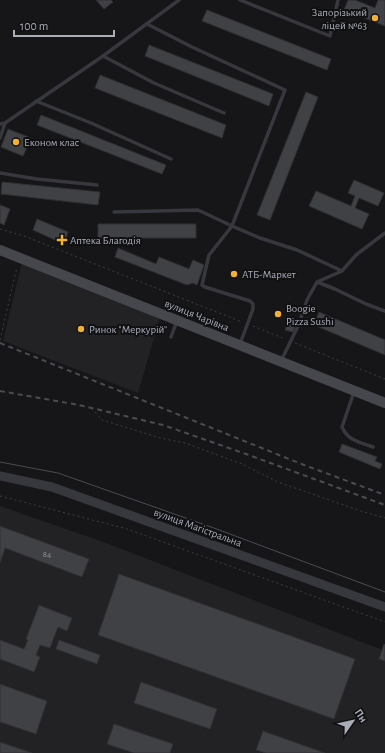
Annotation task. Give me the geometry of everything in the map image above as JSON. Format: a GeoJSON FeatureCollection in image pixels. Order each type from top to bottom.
{"type":"FeatureCollection","features":[{"type":"Feature","properties":{"kind":"main road","name":"вулиця Чарівна"},"geometry":{"type":"LineString","coordinates":[[0,250],[385,403]]}},
{"type":"Feature","properties":{"kind":"street","name":"вулиця Магістральна"},"geometry":{"type":"LineString","coordinates":[[0,476],[52,487],[385,606]]}},
{"type":"Feature","properties":{"kind":"lane"},"geometry":{"type":"LineString","coordinates":[[0,124],[5,123],[103,56],[179,0]]}},
{"type":"Feature","properties":{"kind":"lane"},"geometry":{"type":"LineString","coordinates":[[240,0],[330,36],[338,0]]}},
{"type":"Feature","properties":{"kind":"lane"},"geometry":{"type":"LineString","coordinates":[[147,24],[192,47],[285,90],[232,226],[209,255],[202,285],[250,301],[253,304],[253,309],[240,345]]}},
{"type":"Feature","properties":{"kind":"lane"},"geometry":{"type":"LineString","coordinates":[[103,56],[154,83],[224,113]]}},
{"type":"Feature","properties":{"kind":"lane"},"geometry":{"type":"LineString","coordinates":[[36,101],[91,123],[172,159]]}},
{"type":"Feature","properties":{"kind":"lane"},"geometry":{"type":"LineString","coordinates":[[0,138],[5,123]]}},
{"type":"Feature","properties":{"kind":"lane"},"geometry":{"type":"LineString","coordinates":[[0,174],[97,185]]}},
{"type":"Feature","properties":{"kind":"lane"},"geometry":{"type":"LineString","coordinates":[[114,212],[198,210],[260,238],[297,250],[342,271]]}},
{"type":"Feature","properties":{"kind":"lane"},"geometry":{"type":"LineString","coordinates":[[281,361],[299,324],[307,300],[316,282],[342,271],[356,255],[385,233]]}},
{"type":"Feature","properties":{"kind":"lane"},"geometry":{"type":"LineString","coordinates":[[316,282],[385,311]]}},
{"type":"Feature","properties":{"kind":"lane"},"geometry":{"type":"LineString","coordinates":[[170,338],[178,320]]}},
{"type":"Feature","properties":{"kind":"lane"},"geometry":{"type":"LineString","coordinates":[[355,391],[342,427],[350,438],[373,447]]}},
{"type":"Feature","properties":{"kind":"path"},"geometry":{"type":"LineString","coordinates":[[0,229],[24,236],[385,379]]}},
{"type":"Feature","properties":{"kind":"path"},"geometry":{"type":"LineString","coordinates":[[0,340],[20,257]]}},
{"type":"Feature","properties":{"kind":"path"},"geometry":{"type":"LineString","coordinates":[[95,412],[102,420],[160,438],[185,443],[242,464],[278,482],[360,511],[385,518]]}},
{"type":"Feature","properties":{"kind":"path"},"geometry":{"type":"LineString","coordinates":[[0,496],[127,529],[385,622]]}},
{"type":"Feature","properties":{"kind":"shaded area","name":"Ринок \"Меркурій\""},"geometry":{"type":"Polygon","coordinates":[[[22,262],[160,317],[138,393],[3,341],[22,262]]]}},
{"type":"Feature","properties":{"kind":"shaded area"},"geometry":{"type":"Polygon","coordinates":[[[0,506],[106,543],[385,651],[385,753],[0,753],[0,506]]]}},
{"type":"Feature","properties":{"kind":"building"},"geometry":{"type":"Polygon","coordinates":[[[96,0],[111,0],[113,2],[104,9],[96,0]]]}},
{"type":"Feature","properties":{"kind":"building","name":"Запорізький ліцей №63"},"geometry":{"type":"Polygon","coordinates":[[[348,0],[355,0],[375,8],[378,0],[385,0],[385,26],[344,10],[348,0]]]}},
{"type":"Feature","properties":{"kind":"building"},"geometry":{"type":"Polygon","coordinates":[[[207,10],[331,59],[327,70],[202,21],[207,10]]]}},
{"type":"Feature","properties":{"kind":"building"},"geometry":{"type":"Polygon","coordinates":[[[149,45],[273,94],[269,106],[145,56],[149,45]]]}},
{"type":"Feature","properties":{"kind":"building"},"geometry":{"type":"Polygon","coordinates":[[[100,75],[226,125],[222,138],[95,88],[100,75]]]}},
{"type":"Feature","properties":{"kind":"building"},"geometry":{"type":"Polygon","coordinates":[[[306,92],[318,97],[270,220],[257,215],[306,92]]]}},
{"type":"Feature","properties":{"kind":"building"},"geometry":{"type":"Polygon","coordinates":[[[41,115],[166,165],[162,174],[37,125],[41,115]]]}},
{"type":"Feature","properties":{"kind":"building","name":"Економ клас"},"geometry":{"type":"Polygon","coordinates":[[[8,129],[31,138],[23,156],[1,147],[8,129]]]}},
{"type":"Feature","properties":{"kind":"building"},"geometry":{"type":"Polygon","coordinates":[[[354,180],[384,193],[378,206],[359,198],[355,208],[369,214],[362,229],[309,206],[316,191],[351,206],[355,196],[348,193],[354,180]]]}},
{"type":"Feature","properties":{"kind":"building"},"geometry":{"type":"Polygon","coordinates":[[[2,182],[100,192],[98,205],[1,194],[2,182]]]}},
{"type":"Feature","properties":{"kind":"building"},"geometry":{"type":"Polygon","coordinates":[[[0,205],[10,209],[4,225],[0,223],[0,205]]]}},
{"type":"Feature","properties":{"kind":"building"},"geometry":{"type":"Polygon","coordinates":[[[37,219],[68,232],[64,244],[33,230],[37,219]]]}},
{"type":"Feature","properties":{"kind":"building"},"geometry":{"type":"Polygon","coordinates":[[[98,224],[196,224],[196,238],[98,238],[98,224]]]}},
{"type":"Feature","properties":{"kind":"building"},"geometry":{"type":"Polygon","coordinates":[[[118,248],[156,264],[159,257],[189,269],[193,260],[204,265],[197,285],[193,283],[187,285],[115,257],[118,248]]]}},
{"type":"Feature","properties":{"kind":"building"},"geometry":{"type":"Polygon","coordinates":[[[319,312],[385,340],[385,355],[314,325],[319,312]]]}},
{"type":"Feature","properties":{"kind":"building"},"geometry":{"type":"Polygon","coordinates":[[[290,317],[297,320],[293,332],[285,330],[290,317]]]}},
{"type":"Feature","properties":{"kind":"building"},"geometry":{"type":"Polygon","coordinates":[[[342,444],[377,457],[375,461],[382,464],[380,469],[339,452],[342,444]]]}},
{"type":"Feature","properties":{"kind":"building"},"geometry":{"type":"Polygon","coordinates":[[[0,526],[89,559],[82,577],[5,548],[0,563],[0,526]]]}},
{"type":"Feature","properties":{"kind":"building"},"geometry":{"type":"Polygon","coordinates":[[[119,574],[355,659],[334,719],[98,635],[119,574]]]}},
{"type":"Feature","properties":{"kind":"building"},"geometry":{"type":"Polygon","coordinates":[[[39,605],[72,618],[67,631],[58,627],[50,648],[40,645],[36,655],[40,657],[34,672],[0,659],[0,640],[24,649],[28,640],[26,639],[39,605]]]}},
{"type":"Feature","properties":{"kind":"building"},"geometry":{"type":"Polygon","coordinates":[[[59,640],[100,655],[97,664],[56,649],[59,640]]]}},
{"type":"Feature","properties":{"kind":"building"},"geometry":{"type":"Polygon","coordinates":[[[384,644],[385,645],[385,661],[379,659],[384,644]]]}},
{"type":"Feature","properties":{"kind":"building"},"geometry":{"type":"Polygon","coordinates":[[[141,682],[217,709],[210,729],[134,703],[141,682]]]}},
{"type":"Feature","properties":{"kind":"building"},"geometry":{"type":"Polygon","coordinates":[[[0,684],[47,701],[36,734],[0,722],[0,684]]]}},
{"type":"Feature","properties":{"kind":"building"},"geometry":{"type":"Polygon","coordinates":[[[114,724],[173,744],[170,753],[134,753],[107,744],[114,724]]]}},
{"type":"Feature","properties":{"kind":"building"},"geometry":{"type":"Polygon","coordinates":[[[263,731],[325,753],[266,753],[256,750],[263,731]]]}},
{"type":"Feature","properties":{"kind":"building"},"geometry":{"type":"Polygon","coordinates":[[[0,742],[32,753],[0,753],[0,742]]]}},
{"type":"Feature","properties":{"kind":"tram line"},"geometry":{"type":"LineString","coordinates":[[0,462],[58,473],[214,528],[385,592]]}},
{"type":"Feature","properties":{"kind":"railway"},"geometry":{"type":"LineString","coordinates":[[0,343],[304,465],[385,495]]}},
{"type":"Feature","properties":{"kind":"railway"},"geometry":{"type":"LineString","coordinates":[[0,391],[79,405],[163,425],[385,505]]}},
{"type":"Feature","properties":{"kind":"place","name":"Запорізький ліцей №63"},"geometry":{"type":"Point","coordinates":[375,18]}},
{"type":"Feature","properties":{"kind":"place","name":"Економ клас"},"geometry":{"type":"Point","coordinates":[16,142]}},
{"type":"Feature","properties":{"kind":"place","name":"Аптека Благодія"},"geometry":{"type":"Point","coordinates":[62,240]}},
{"type":"Feature","properties":{"kind":"place","name":"АТБ-Маркет"},"geometry":{"type":"Point","coordinates":[234,274]}},
{"type":"Feature","properties":{"kind":"place","name":"Boogie Pizza Sushi"},"geometry":{"type":"Point","coordinates":[278,314]}},
{"type":"Feature","properties":{"kind":"place","name":"Ринок \"Меркурій\""},"geometry":{"type":"Point","coordinates":[81,329]}}]}
